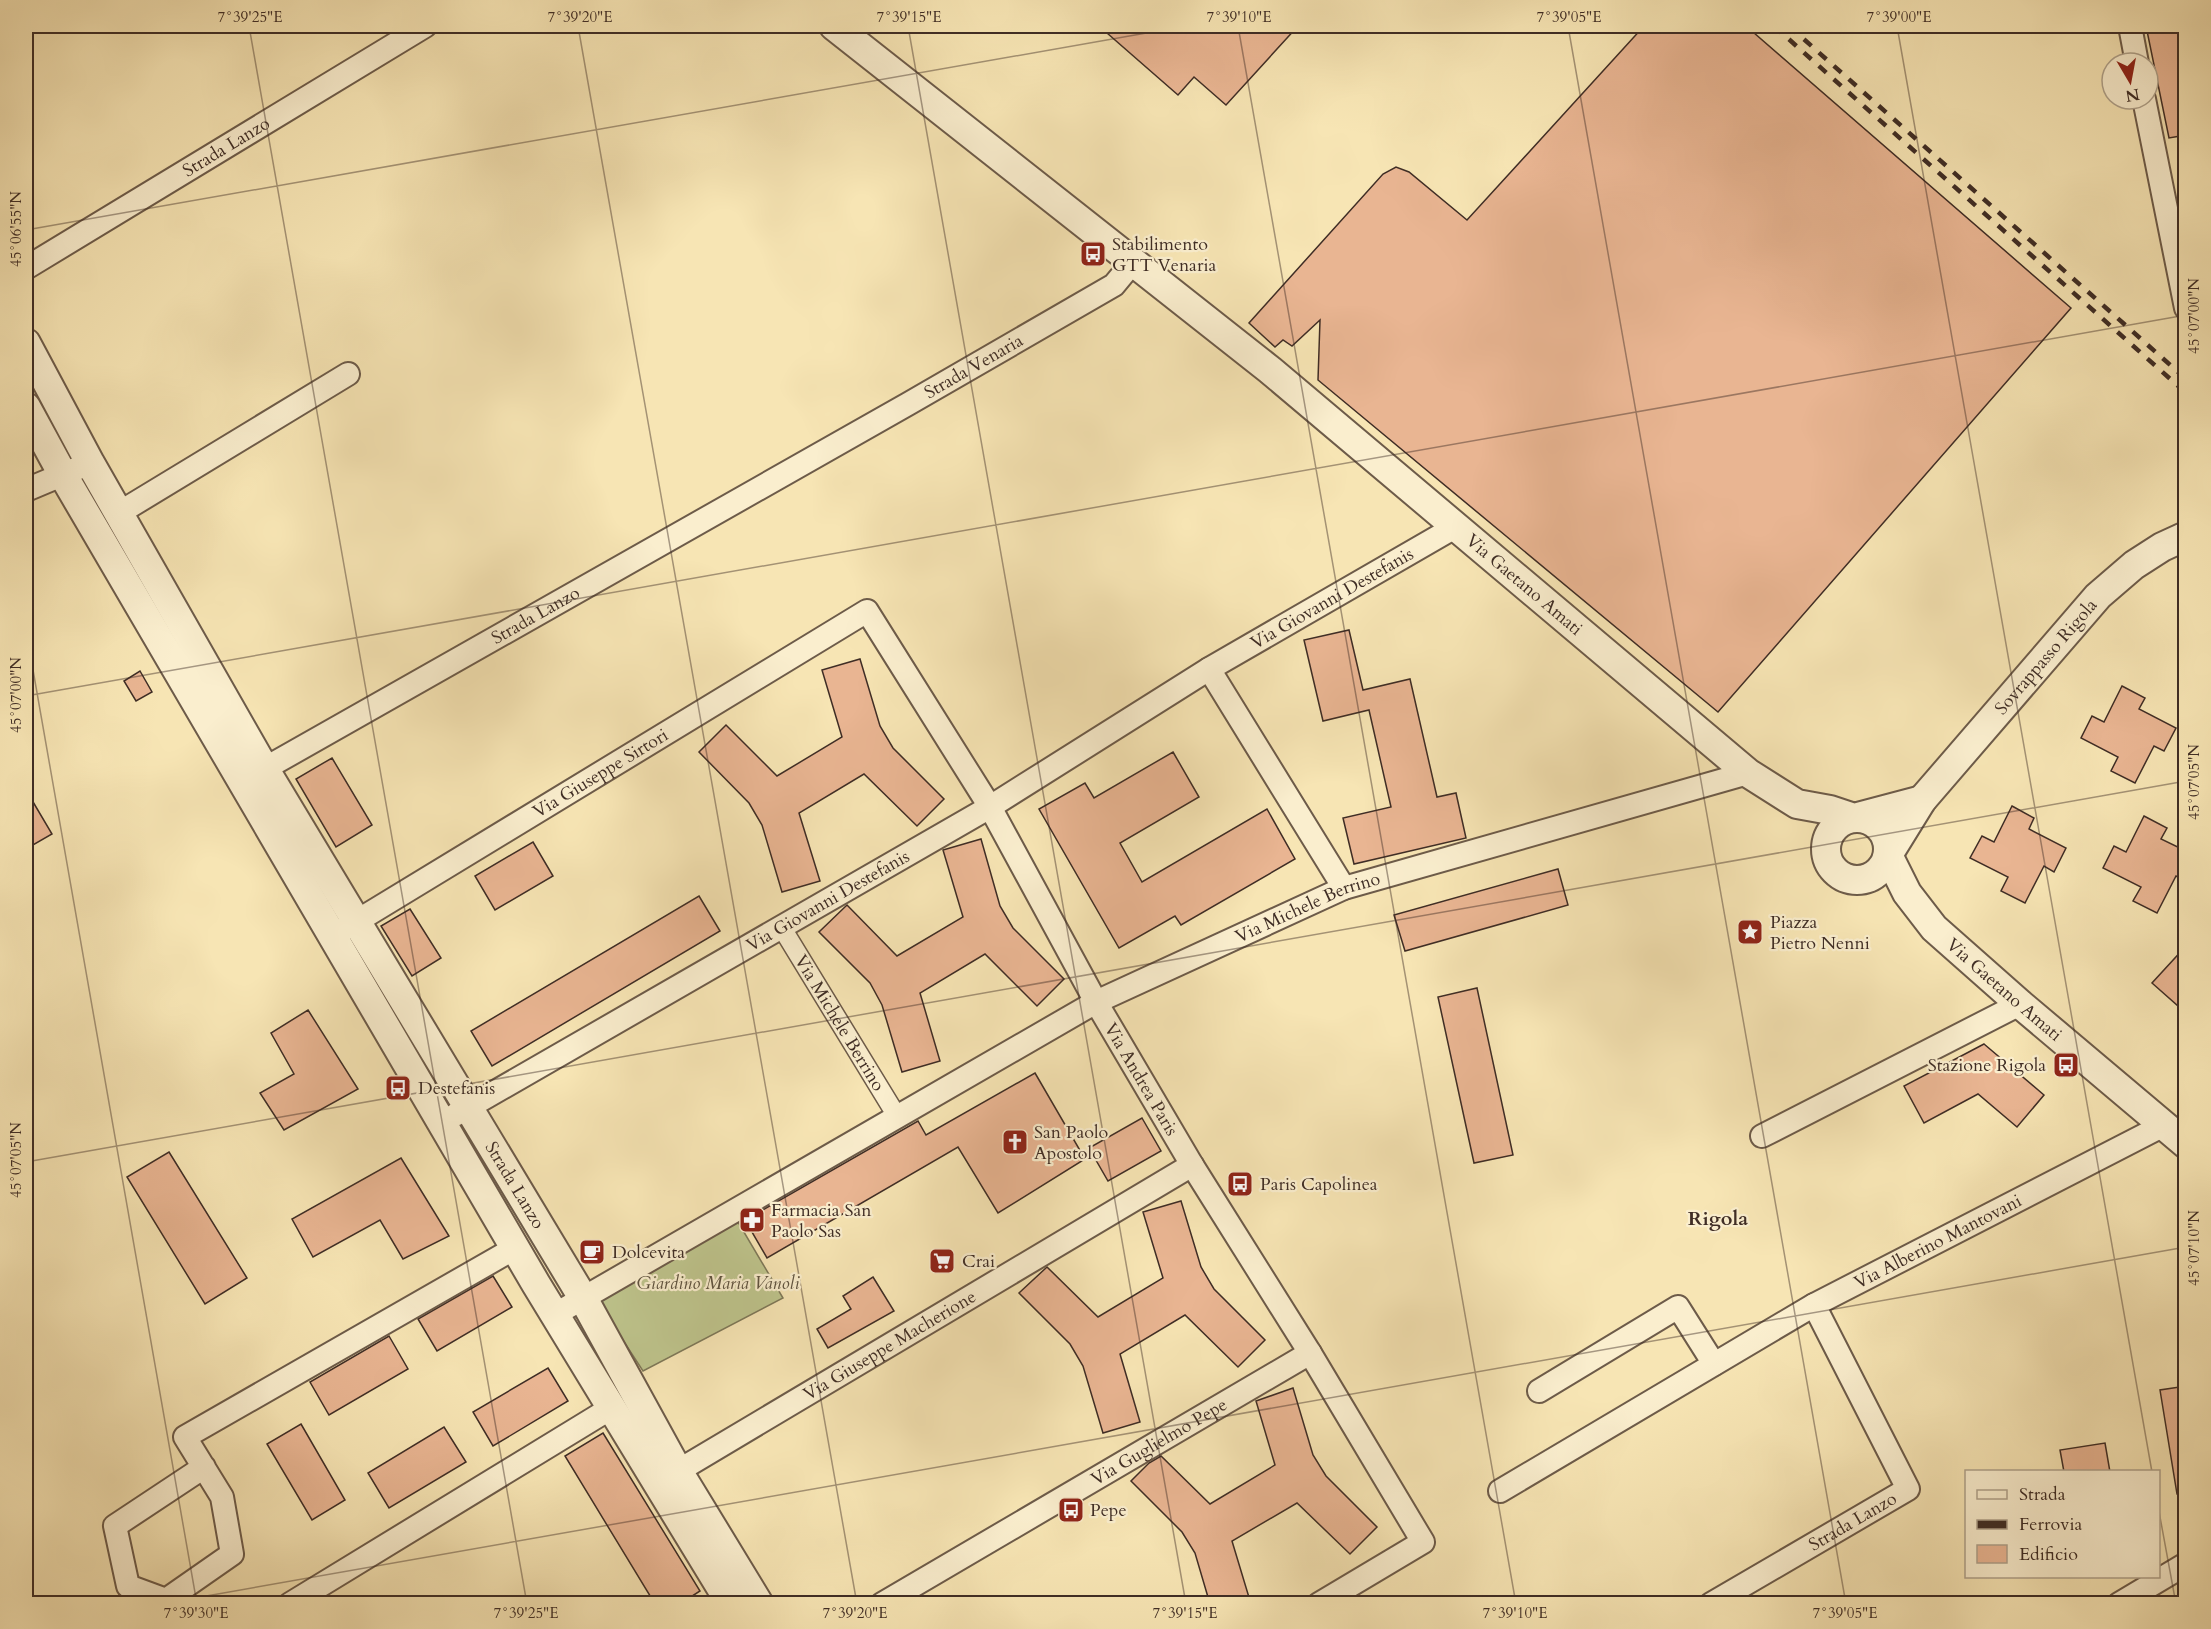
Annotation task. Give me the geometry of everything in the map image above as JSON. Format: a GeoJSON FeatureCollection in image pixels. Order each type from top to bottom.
{"type":"FeatureCollection","features":[{"type":"Feature","properties":{"kind":"street","name":"Strada Lanzo"},"geometry":{"type":"LineString","coordinates":[[26,268],[425,26]]}},
{"type":"Feature","properties":{"kind":"street"},"geometry":{"type":"LineString","coordinates":[[834,26],[1133,261]]}},
{"type":"Feature","properties":{"kind":"street"},"geometry":{"type":"LineString","coordinates":[[2130,26],[2135,51]]}},
{"type":"Feature","properties":{"kind":"street"},"geometry":{"type":"LineString","coordinates":[[2146,111],[2185,308]]}},
{"type":"Feature","properties":{"kind":"street","name":"Via Gaetano Amati"},"geometry":{"type":"LineString","coordinates":[[1133,261],[1257,359],[1748,774],[1797,804],[1830,810],[1854,818]]}},
{"type":"Feature","properties":{"kind":"street","name":"Strada Venaria"},"geometry":{"type":"LineString","coordinates":[[808,461],[1114,285],[1133,261]]}},
{"type":"Feature","properties":{"kind":"street","name":"Strada Lanzo"},"geometry":{"type":"LineString","coordinates":[[26,343],[118,513],[253,775],[332,936],[555,1315],[731,1604]]}},
{"type":"Feature","properties":{"kind":"street"},"geometry":{"type":"LineString","coordinates":[[118,513],[348,374]]}},
{"type":"Feature","properties":{"kind":"street","name":"Strada Lanzo"},"geometry":{"type":"LineString","coordinates":[[26,407],[63,475],[253,775],[357,922],[583,1298],[678,1470],[759,1604]]}},
{"type":"Feature","properties":{"kind":"street","name":"Strada Lanzo"},"geometry":{"type":"LineString","coordinates":[[253,775],[808,461]]}},
{"type":"Feature","properties":{"kind":"street"},"geometry":{"type":"LineString","coordinates":[[26,490],[90,463]]}},
{"type":"Feature","properties":{"kind":"street","name":"Via Giovanni Destefanis"},"geometry":{"type":"LineString","coordinates":[[441,1123],[990,807],[1209,669],[1455,527]]}},
{"type":"Feature","properties":{"kind":"street","name":"Sovrappasso Rigola"},"geometry":{"type":"LineString","coordinates":[[1922,800],[2098,596],[2116,579],[2146,557],[2186,536]]}},
{"type":"Feature","properties":{"kind":"street","name":"Via Andrea Paris"},"geometry":{"type":"LineString","coordinates":[[867,611],[990,807],[1096,1002],[1192,1165],[1310,1353],[1423,1542],[1319,1604]]}},
{"type":"Feature","properties":{"kind":"street","name":"Via Giuseppe Sirtori"},"geometry":{"type":"LineString","coordinates":[[332,936],[867,611]]}},
{"type":"Feature","properties":{"kind":"street"},"geometry":{"type":"LineString","coordinates":[[1209,669],[1344,888]]}},
{"type":"Feature","properties":{"kind":"street","name":"Via Michele Berrino"},"geometry":{"type":"LineString","coordinates":[[555,1315],[1096,1002],[1344,888],[1748,774]]}},
{"type":"Feature","properties":{"kind":"street"},"geometry":{"type":"LineString","coordinates":[[1922,800],[1878,872],[1859,881],[1848,880],[1831,868],[1826,858],[1827,837],[1841,822],[1922,800]]}},
{"type":"Feature","properties":{"kind":"street","name":"Via Gaetano Amati"},"geometry":{"type":"LineString","coordinates":[[1797,804],[1826,844]]}},
{"type":"Feature","properties":{"kind":"street"},"geometry":{"type":"LineString","coordinates":[[1854,818],[1871,821],[1879,827],[1885,835],[1888,855]]}},
{"type":"Feature","properties":{"kind":"street","name":"Via Gaetano Amati"},"geometry":{"type":"LineString","coordinates":[[1888,855],[1907,893],[1934,928],[2186,1144]]}},
{"type":"Feature","properties":{"kind":"street","name":"Via Gaetano Amati"},"geometry":{"type":"LineString","coordinates":[[1859,881],[1872,886],[1909,915],[1934,928]]}},
{"type":"Feature","properties":{"kind":"street","name":"Via Michele Berrino"},"geometry":{"type":"LineString","coordinates":[[782,928],[898,1118]]}},
{"type":"Feature","properties":{"kind":"street"},"geometry":{"type":"LineString","coordinates":[[1762,1136],[2020,1004]]}},
{"type":"Feature","properties":{"kind":"street","name":"Via Alberino Mantovani"},"geometry":{"type":"LineString","coordinates":[[1500,1491],[1814,1305],[2164,1125]]}},
{"type":"Feature","properties":{"kind":"street","name":"Via Giuseppe Macherione"},"geometry":{"type":"LineString","coordinates":[[678,1470],[1192,1165]]}},
{"type":"Feature","properties":{"kind":"street","name":"Strada Lanzo"},"geometry":{"type":"LineString","coordinates":[[204,1467],[185,1437],[515,1248]]}},
{"type":"Feature","properties":{"kind":"street","name":"Strada Lanzo"},"geometry":{"type":"LineString","coordinates":[[1711,1604],[1908,1489],[1814,1305]]}},
{"type":"Feature","properties":{"kind":"street"},"geometry":{"type":"LineString","coordinates":[[1539,1390],[1678,1307],[1714,1364]]}},
{"type":"Feature","properties":{"kind":"street","name":"Via Guglielmo Pepe"},"geometry":{"type":"LineString","coordinates":[[882,1604],[1310,1353]]}},
{"type":"Feature","properties":{"kind":"street"},"geometry":{"type":"LineString","coordinates":[[290,1604],[611,1408]]}},
{"type":"Feature","properties":{"kind":"street"},"geometry":{"type":"LineString","coordinates":[[204,1467],[222,1497],[232,1554],[166,1600],[128,1586],[115,1526],[204,1467]]}},
{"type":"Feature","properties":{"kind":"street"},"geometry":{"type":"LineString","coordinates":[[2119,1604],[2186,1564]]}},
{"type":"Feature","properties":{"kind":"green space","name":"Giardino Maria Vanoli"},"geometry":{"type":"Polygon","coordinates":[[[738,1222],[783,1298],[643,1371],[598,1302],[738,1222]]]}},
{"type":"Feature","properties":{"kind":"building"},"geometry":{"type":"Polygon","coordinates":[[[1099,26],[1298,26],[1226,105],[1194,77],[1178,95],[1099,26]]]}},
{"type":"Feature","properties":{"kind":"building"},"geometry":{"type":"Polygon","coordinates":[[[1644,26],[1746,26],[2071,308],[1718,712],[1318,380],[1320,320],[1292,346],[1283,340],[1275,347],[1249,323],[1383,174],[1396,167],[1409,172],[1467,220],[1644,26]]]}},
{"type":"Feature","properties":{"kind":"building"},"geometry":{"type":"Polygon","coordinates":[[[2146,26],[2186,26],[2186,135],[2169,138],[2160,94],[2160,51],[2151,51],[2146,26]]]}},
{"type":"Feature","properties":{"kind":"building"},"geometry":{"type":"Polygon","coordinates":[[[1349,630],[1363,690],[1410,679],[1437,797],[1456,793],[1466,838],[1354,864],[1343,818],[1391,807],[1369,710],[1323,721],[1304,640],[1349,630]]]}},
{"type":"Feature","properties":{"kind":"building"},"geometry":{"type":"Polygon","coordinates":[[[860,659],[880,726],[893,748],[944,799],[917,826],[864,774],[799,813],[820,881],[782,892],[762,825],[749,803],[699,752],[726,725],[777,776],[842,737],[822,670],[860,659]]]}},
{"type":"Feature","properties":{"kind":"building"},"geometry":{"type":"Polygon","coordinates":[[[140,671],[152,692],[136,701],[124,681],[140,671]]]}},
{"type":"Feature","properties":{"kind":"building"},"geometry":{"type":"Polygon","coordinates":[[[2122,686],[2145,698],[2139,709],[2176,728],[2164,751],[2154,746],[2135,783],[2111,771],[2118,757],[2081,738],[2092,716],[2104,722],[2122,686]]]}},
{"type":"Feature","properties":{"kind":"building"},"geometry":{"type":"Polygon","coordinates":[[[1173,752],[1199,797],[1120,843],[1142,882],[1267,809],[1295,859],[1181,925],[1175,916],[1119,948],[1039,809],[1085,783],[1094,798],[1173,752]]]}},
{"type":"Feature","properties":{"kind":"building"},"geometry":{"type":"Polygon","coordinates":[[[332,758],[372,825],[336,847],[296,779],[332,758]]]}},
{"type":"Feature","properties":{"kind":"building"},"geometry":{"type":"Polygon","coordinates":[[[26,790],[52,834],[26,849],[26,790]]]}},
{"type":"Feature","properties":{"kind":"building"},"geometry":{"type":"Polygon","coordinates":[[[2012,806],[2034,818],[2029,829],[2066,848],[2054,872],[2044,866],[2025,903],[2001,891],[2008,877],[1970,858],[1982,836],[1994,842],[2012,806]]]}},
{"type":"Feature","properties":{"kind":"building"},"geometry":{"type":"Polygon","coordinates":[[[2144,816],[2167,828],[2161,839],[2186,851],[2186,881],[2176,876],[2157,913],[2133,901],[2141,887],[2103,868],[2114,846],[2126,852],[2144,816]]]}},
{"type":"Feature","properties":{"kind":"building"},"geometry":{"type":"Polygon","coordinates":[[[981,839],[1000,906],[1013,928],[1064,979],[1037,1006],[985,954],[920,993],[940,1061],[902,1072],[882,1005],[870,983],[819,932],[847,905],[897,956],[963,917],[943,850],[981,839]]]}},
{"type":"Feature","properties":{"kind":"building"},"geometry":{"type":"Polygon","coordinates":[[[533,842],[553,876],[495,910],[475,876],[533,842]]]}},
{"type":"Feature","properties":{"kind":"building"},"geometry":{"type":"Polygon","coordinates":[[[1558,869],[1568,905],[1405,951],[1394,915],[1558,869]]]}},
{"type":"Feature","properties":{"kind":"building"},"geometry":{"type":"Polygon","coordinates":[[[699,896],[720,931],[492,1066],[471,1031],[699,896]]]}},
{"type":"Feature","properties":{"kind":"building"},"geometry":{"type":"Polygon","coordinates":[[[410,909],[441,958],[412,976],[381,926],[410,909]]]}},
{"type":"Feature","properties":{"kind":"building"},"geometry":{"type":"Polygon","coordinates":[[[2186,946],[2186,1013],[2152,983],[2186,946]]]}},
{"type":"Feature","properties":{"kind":"building"},"geometry":{"type":"Polygon","coordinates":[[[1477,988],[1513,1155],[1474,1163],[1438,997],[1477,988]]]}},
{"type":"Feature","properties":{"kind":"building"},"geometry":{"type":"Polygon","coordinates":[[[308,1010],[358,1089],[284,1130],[260,1093],[294,1074],[271,1033],[308,1010]]]}},
{"type":"Feature","properties":{"kind":"building"},"geometry":{"type":"Polygon","coordinates":[[[1984,1044],[2044,1095],[2017,1127],[1978,1094],[1924,1123],[1904,1086],[1984,1044]]]}},
{"type":"Feature","properties":{"kind":"building"},"geometry":{"type":"Polygon","coordinates":[[[1035,1073],[1085,1159],[998,1213],[958,1147],[767,1258],[745,1220],[918,1121],[926,1135],[1035,1073]]]}},
{"type":"Feature","properties":{"kind":"building"},"geometry":{"type":"Polygon","coordinates":[[[1142,1118],[1161,1151],[1108,1181],[1089,1148],[1142,1118]]]}},
{"type":"Feature","properties":{"kind":"building"},"geometry":{"type":"Polygon","coordinates":[[[169,1152],[247,1278],[205,1304],[127,1177],[169,1152]]]}},
{"type":"Feature","properties":{"kind":"building"},"geometry":{"type":"Polygon","coordinates":[[[401,1158],[449,1236],[403,1259],[380,1220],[313,1257],[292,1219],[401,1158]]]}},
{"type":"Feature","properties":{"kind":"building"},"geometry":{"type":"Polygon","coordinates":[[[1181,1201],[1201,1267],[1214,1289],[1265,1340],[1238,1367],[1185,1315],[1120,1354],[1140,1422],[1103,1433],[1083,1366],[1070,1344],[1019,1293],[1047,1267],[1098,1317],[1163,1278],[1143,1212],[1181,1201]]]}},
{"type":"Feature","properties":{"kind":"building"},"geometry":{"type":"Polygon","coordinates":[[[493,1276],[512,1307],[437,1351],[418,1319],[493,1276]]]}},
{"type":"Feature","properties":{"kind":"building"},"geometry":{"type":"Polygon","coordinates":[[[873,1277],[894,1311],[828,1348],[817,1329],[851,1309],[843,1296],[873,1277]]]}},
{"type":"Feature","properties":{"kind":"building"},"geometry":{"type":"Polygon","coordinates":[[[389,1336],[408,1369],[329,1415],[310,1382],[389,1336]]]}},
{"type":"Feature","properties":{"kind":"building"},"geometry":{"type":"Polygon","coordinates":[[[548,1368],[568,1401],[493,1446],[473,1412],[548,1368]]]}},
{"type":"Feature","properties":{"kind":"building"},"geometry":{"type":"Polygon","coordinates":[[[2186,1386],[2186,1493],[2177,1494],[2160,1390],[2186,1386]]]}},
{"type":"Feature","properties":{"kind":"building"},"geometry":{"type":"Polygon","coordinates":[[[1293,1388],[1313,1455],[1326,1476],[1377,1527],[1350,1554],[1297,1503],[1232,1541],[1251,1604],[1210,1604],[1195,1553],[1182,1532],[1131,1481],[1149,1463],[1161,1456],[1210,1504],[1275,1465],[1256,1401],[1293,1388]]]}},
{"type":"Feature","properties":{"kind":"building"},"geometry":{"type":"Polygon","coordinates":[[[301,1424],[345,1500],[312,1520],[267,1444],[301,1424]]]}},
{"type":"Feature","properties":{"kind":"building"},"geometry":{"type":"Polygon","coordinates":[[[444,1427],[466,1462],[389,1508],[368,1473],[444,1427]]]}},
{"type":"Feature","properties":{"kind":"building"},"geometry":{"type":"Polygon","coordinates":[[[603,1433],[700,1591],[680,1604],[655,1604],[565,1456],[603,1433]]]}},
{"type":"Feature","properties":{"kind":"building"},"geometry":{"type":"Polygon","coordinates":[[[2105,1443],[2110,1470],[2064,1470],[2060,1450],[2105,1443]]]}},
{"type":"Feature","properties":{"kind":"railway"},"geometry":{"type":"LineString","coordinates":[[1774,26],[2186,393]]}},
{"type":"Feature","properties":{"kind":"railway"},"geometry":{"type":"LineString","coordinates":[[1789,26],[2186,379]]}},
{"type":"Feature","properties":{"kind":"place","name":"Stabilimento GTT Venaria"},"geometry":{"type":"Point","coordinates":[1093,254]}},
{"type":"Feature","properties":{"kind":"place","name":"Piazza Pietro Nenni"},"geometry":{"type":"Point","coordinates":[1750,932]}},
{"type":"Feature","properties":{"kind":"place","name":"Stazione Rigola"},"geometry":{"type":"Point","coordinates":[2066,1065]}},
{"type":"Feature","properties":{"kind":"place","name":"Destefanis"},"geometry":{"type":"Point","coordinates":[398,1088]}},
{"type":"Feature","properties":{"kind":"place","name":"San Paolo Apostolo"},"geometry":{"type":"Point","coordinates":[1015,1142]}},
{"type":"Feature","properties":{"kind":"place","name":"Paris Capolinea"},"geometry":{"type":"Point","coordinates":[1240,1184]}},
{"type":"Feature","properties":{"kind":"place","name":"Farmacia San Paolo Sas"},"geometry":{"type":"Point","coordinates":[752,1220]}},
{"type":"Feature","properties":{"kind":"place","name":"Dolcevita"},"geometry":{"type":"Point","coordinates":[592,1252]}},
{"type":"Feature","properties":{"kind":"place","name":"Crai"},"geometry":{"type":"Point","coordinates":[942,1261]}},
{"type":"Feature","properties":{"kind":"place","name":"Pepe"},"geometry":{"type":"Point","coordinates":[1071,1510]}},
{"type":"Feature","properties":{"kind":"district","name":"Rigola"},"geometry":{"type":"Point","coordinates":[1718,1218]}}]}
